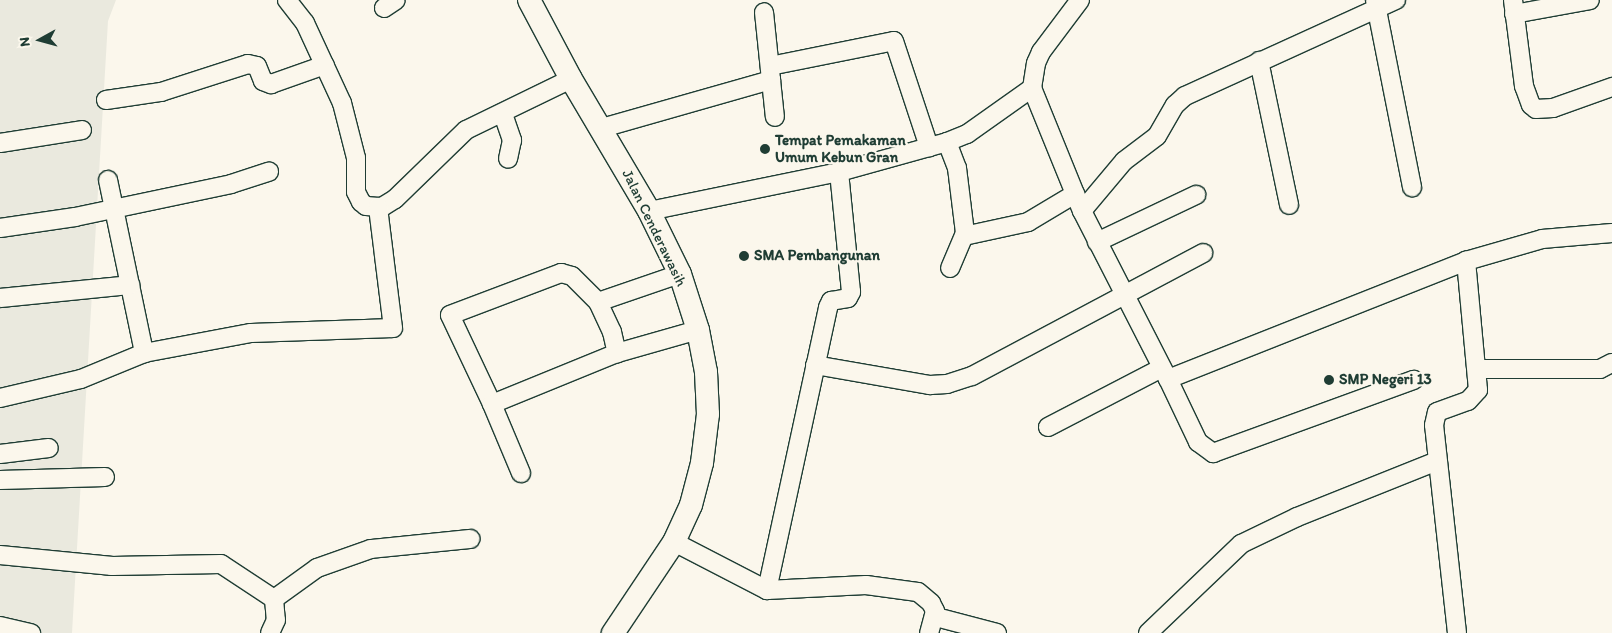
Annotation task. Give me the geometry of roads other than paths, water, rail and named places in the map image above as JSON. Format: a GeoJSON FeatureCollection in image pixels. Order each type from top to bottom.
{"type":"FeatureCollection","features":[{"type":"Feature","properties":{"kind":"street"},"geometry":{"type":"LineString","coordinates":[[287,0],[305,24],[326,66],[350,131],[356,158],[358,198],[366,206],[378,207],[395,199],[466,130],[503,114],[571,79]]}},
{"type":"Feature","properties":{"kind":"street","name":"Jalan Cenderawasih"},"geometry":{"type":"LineString","coordinates":[[529,0],[571,79],[602,128],[649,211],[680,274],[698,330],[706,372],[708,414],[702,462],[692,505],[670,549],[613,633]]}},
{"type":"Feature","properties":{"kind":"street"},"geometry":{"type":"LineString","coordinates":[[1080,0],[1041,52],[1036,63],[1032,88],[1082,211],[1097,242],[1127,294],[1198,442],[1213,453],[1222,452],[1414,380]]}},
{"type":"Feature","properties":{"kind":"street"},"geometry":{"type":"LineString","coordinates":[[1082,211],[1124,162],[1157,136],[1180,100],[1198,88],[1376,5],[1396,0]]}},
{"type":"Feature","properties":{"kind":"street"},"geometry":{"type":"LineString","coordinates":[[1590,0],[1514,7],[1524,86],[1531,105],[1536,109],[1553,108],[1612,87]]}},
{"type":"Feature","properties":{"kind":"street"},"geometry":{"type":"LineString","coordinates":[[1376,5],[1412,187]]}},
{"type":"Feature","properties":{"kind":"street"},"geometry":{"type":"LineString","coordinates":[[764,12],[775,117]]}},
{"type":"Feature","properties":{"kind":"street"},"geometry":{"type":"LineString","coordinates":[[602,128],[771,73],[894,41],[929,147]]}},
{"type":"Feature","properties":{"kind":"street"},"geometry":{"type":"LineString","coordinates":[[1259,61],[1289,205]]}},
{"type":"Feature","properties":{"kind":"street"},"geometry":{"type":"LineString","coordinates":[[106,100],[161,92],[248,64],[257,66],[264,81],[271,84],[326,66]]}},
{"type":"Feature","properties":{"kind":"street"},"geometry":{"type":"LineString","coordinates":[[649,211],[839,172],[947,142],[967,134],[1032,88]]}},
{"type":"Feature","properties":{"kind":"street"},"geometry":{"type":"LineString","coordinates":[[503,114],[512,140],[508,159]]}},
{"type":"Feature","properties":{"kind":"street"},"geometry":{"type":"LineString","coordinates":[[0,143],[82,130]]}},
{"type":"Feature","properties":{"kind":"street"},"geometry":{"type":"LineString","coordinates":[[947,142],[960,180],[964,236],[950,268]]}},
{"type":"Feature","properties":{"kind":"street"},"geometry":{"type":"LineString","coordinates":[[0,228],[112,209],[231,184],[269,172]]}},
{"type":"Feature","properties":{"kind":"street"},"geometry":{"type":"LineString","coordinates":[[767,590],[830,303],[848,298],[852,285],[839,172]]}},
{"type":"Feature","properties":{"kind":"street"},"geometry":{"type":"LineString","coordinates":[[108,180],[112,209],[144,354]]}},
{"type":"Feature","properties":{"kind":"street"},"geometry":{"type":"LineString","coordinates":[[964,236],[1028,222],[1075,194]]}},
{"type":"Feature","properties":{"kind":"street"},"geometry":{"type":"LineString","coordinates":[[1097,242],[1196,195]]}},
{"type":"Feature","properties":{"kind":"street"},"geometry":{"type":"LineString","coordinates":[[0,398],[81,379],[144,354],[251,333],[393,328],[378,207]]}},
{"type":"Feature","properties":{"kind":"street"},"geometry":{"type":"LineString","coordinates":[[1048,427],[1165,373],[1466,261],[1542,239],[1612,234]]}},
{"type":"Feature","properties":{"kind":"street"},"geometry":{"type":"LineString","coordinates":[[815,365],[930,385],[947,384],[972,376],[1204,253]]}},
{"type":"Feature","properties":{"kind":"street"},"geometry":{"type":"LineString","coordinates":[[1457,633],[1437,461],[1435,414],[1476,396],[1480,384],[1466,261]]}},
{"type":"Feature","properties":{"kind":"street"},"geometry":{"type":"LineString","coordinates":[[521,473],[492,404],[450,315],[563,272],[577,281],[598,302],[612,332],[617,353]]}},
{"type":"Feature","properties":{"kind":"street"},"geometry":{"type":"LineString","coordinates":[[598,302],[680,274]]}},
{"type":"Feature","properties":{"kind":"street"},"geometry":{"type":"LineString","coordinates":[[0,298],[130,285]]}},
{"type":"Feature","properties":{"kind":"street"},"geometry":{"type":"LineString","coordinates":[[492,404],[617,353],[698,330]]}},
{"type":"Feature","properties":{"kind":"street"},"geometry":{"type":"LineString","coordinates":[[1478,369],[1600,368],[1612,363]]}},
{"type":"Feature","properties":{"kind":"street"},"geometry":{"type":"LineString","coordinates":[[0,454],[49,448]]}},
{"type":"Feature","properties":{"kind":"street"},"geometry":{"type":"LineString","coordinates":[[1151,629],[1241,544],[1297,517],[1437,461]]}},
{"type":"Feature","properties":{"kind":"street"},"geometry":{"type":"LineString","coordinates":[[0,480],[105,477]]}},
{"type":"Feature","properties":{"kind":"street"},"geometry":{"type":"LineString","coordinates":[[274,599],[317,568],[364,552],[470,539]]}},
{"type":"Feature","properties":{"kind":"street"},"geometry":{"type":"LineString","coordinates":[[670,549],[767,590],[866,586],[928,611],[998,633]]}},
{"type":"Feature","properties":{"kind":"street"},"geometry":{"type":"LineString","coordinates":[[0,555],[112,566],[218,563],[239,573],[274,599],[276,620],[270,633]]}},
{"type":"Feature","properties":{"kind":"street"},"geometry":{"type":"LineString","coordinates":[[0,626],[31,633]]}},
{"type":"Feature","properties":{"kind":"place","name":"Tempat Pemakaman Umum Kebun Gran"},"geometry":{"type":"Point","coordinates":[765,149]}},
{"type":"Feature","properties":{"kind":"place","name":"SMA Pembangunan"},"geometry":{"type":"Point","coordinates":[744,256]}},
{"type":"Feature","properties":{"kind":"place","name":"SMP Negeri 13"},"geometry":{"type":"Point","coordinates":[1329,380]}}]}
